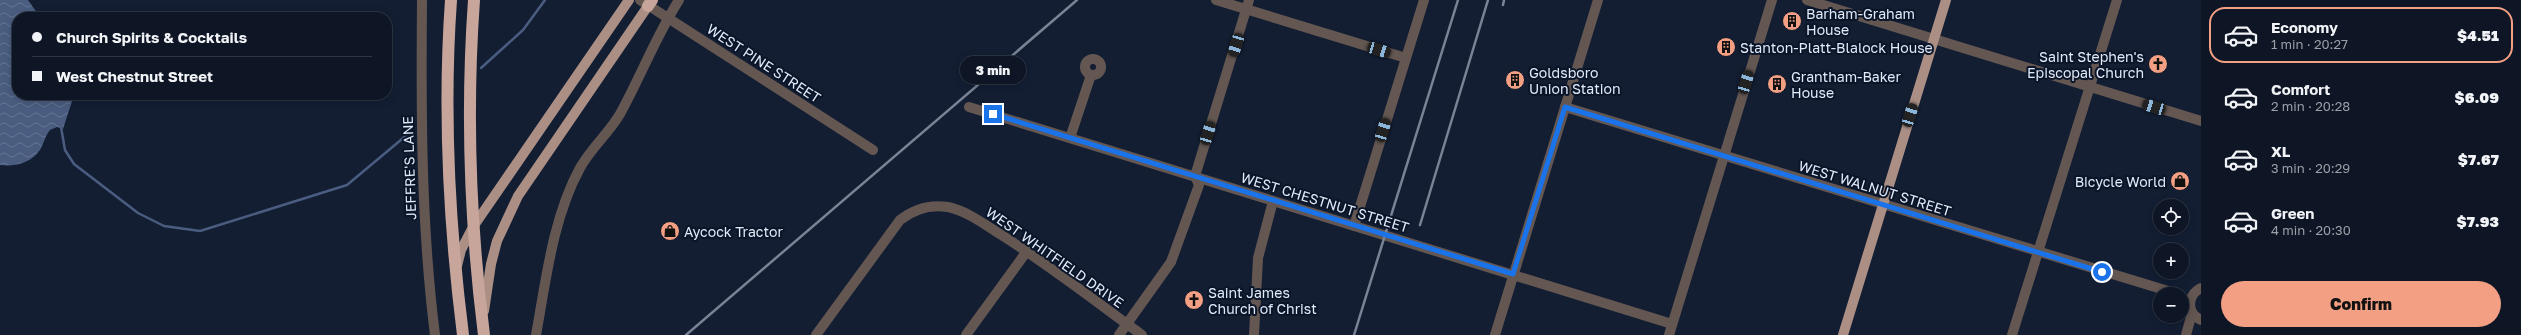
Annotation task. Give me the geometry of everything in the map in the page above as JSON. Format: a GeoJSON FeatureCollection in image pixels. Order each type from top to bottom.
{"type":"FeatureCollection","features":[{"type":"Feature","properties":{"kind":"highway"},"geometry":{"type":"LineString","coordinates":[[451,0],[447,142],[456,279],[463,335]]}},
{"type":"Feature","properties":{"kind":"highway"},"geometry":{"type":"LineString","coordinates":[[474,0],[469,91],[473,227],[483,330]]}},
{"type":"Feature","properties":{"kind":"main road"},"geometry":{"type":"LineString","coordinates":[[456,279],[461,250],[473,227],[629,0]]}},
{"type":"Feature","properties":{"kind":"main road"},"geometry":{"type":"LineString","coordinates":[[1842,335],[1946,0]]}},
{"type":"Feature","properties":{"kind":"main road"},"geometry":{"type":"LineString","coordinates":[[483,330],[490,264],[506,220],[518,196],[647,2]]}},
{"type":"Feature","properties":{"kind":"street","name":"JEFFRE'S LANE"},"geometry":{"type":"LineString","coordinates":[[422,0],[421,142],[426,239],[435,335]]}},
{"type":"Feature","properties":{"kind":"street"},"geometry":{"type":"LineString","coordinates":[[536,335],[553,247],[574,182],[588,156],[620,115],[668,18],[679,0]]}},
{"type":"Feature","properties":{"kind":"street"},"geometry":{"type":"LineString","coordinates":[[1216,0],[1248,5],[1406,58]]}},
{"type":"Feature","properties":{"kind":"street"},"geometry":{"type":"LineString","coordinates":[[1354,226],[1424,0]]}},
{"type":"Feature","properties":{"kind":"street"},"geometry":{"type":"LineString","coordinates":[[1495,335],[1598,0]]}},
{"type":"Feature","properties":{"kind":"street"},"geometry":{"type":"LineString","coordinates":[[1669,335],[1772,0]]}},
{"type":"Feature","properties":{"kind":"street"},"geometry":{"type":"LineString","coordinates":[[1808,0],[2201,121]]}},
{"type":"Feature","properties":{"kind":"street"},"geometry":{"type":"LineString","coordinates":[[2012,335],[2116,0]]}},
{"type":"Feature","properties":{"kind":"street","name":"WEST PINE STREET"},"geometry":{"type":"LineString","coordinates":[[647,2],[668,18],[873,150]]}},
{"type":"Feature","properties":{"kind":"street"},"geometry":{"type":"LineString","coordinates":[[1119,335],[1163,274],[1177,250],[1198,185],[1195,176],[1248,5]]}},
{"type":"Feature","properties":{"kind":"street"},"geometry":{"type":"LineString","coordinates":[[1070,138],[1091,75]]}},
{"type":"Feature","properties":{"kind":"street","name":"WEST CHESTNUT STREET"},"geometry":{"type":"LineString","coordinates":[[969,107],[1672,324]]}},
{"type":"Feature","properties":{"kind":"street","name":"WEST WALNUT STREET"},"geometry":{"type":"LineString","coordinates":[[1565,107],[2155,287]]}},
{"type":"Feature","properties":{"kind":"street"},"geometry":{"type":"LineString","coordinates":[[1254,335],[1258,258],[1273,202]]}},
{"type":"Feature","properties":{"kind":"street","name":"WEST WHITFIELD DRIVE"},"geometry":{"type":"LineString","coordinates":[[816,335],[893,228],[906,215],[920,208],[939,206],[955,209],[971,216],[1027,251],[1142,335]]}},
{"type":"Feature","properties":{"kind":"street"},"geometry":{"type":"LineString","coordinates":[[966,335],[1027,251]]}},
{"type":"Feature","properties":{"kind":"street"},"geometry":{"type":"LineString","coordinates":[[2189,294],[2200,287]]}},
{"type":"Feature","properties":{"kind":"street"},"geometry":{"type":"LineString","coordinates":[[2189,304],[2192,313],[2201,320]]}},
{"type":"Feature","properties":{"kind":"street"},"geometry":{"type":"LineString","coordinates":[[2186,335],[2192,313]]}},
{"type":"Feature","properties":{"kind":"water"},"geometry":{"type":"Polygon","coordinates":[[[0,0],[28,0],[36,12],[12,12],[12,100],[72,100],[63,129],[57,127],[50,130],[40,150],[32,158],[17,165],[0,165],[0,0]]]}},
{"type":"Feature","properties":{"kind":"waterway"},"geometry":{"type":"LineString","coordinates":[[481,68],[523,30],[545,0]]}},
{"type":"Feature","properties":{"kind":"waterway"},"geometry":{"type":"LineString","coordinates":[[61,127],[65,150],[74,164],[138,213],[164,226],[200,231],[347,185],[408,134]]}},
{"type":"Feature","properties":{"kind":"railway"},"geometry":{"type":"LineString","coordinates":[[686,335],[1077,0]]}},
{"type":"Feature","properties":{"kind":"railway"},"geometry":{"type":"LineString","coordinates":[[1354,335],[1458,0]]}},
{"type":"Feature","properties":{"kind":"railway"},"geometry":{"type":"LineString","coordinates":[[1420,225],[1488,0]]}},
{"type":"Feature","properties":{"kind":"railway"},"geometry":{"type":"LineString","coordinates":[[1503,5],[1504,0]]}},
{"type":"Feature","properties":{"kind":"place","name":"Barham-Graham House"},"geometry":{"type":"Point","coordinates":[1792,21]}},
{"type":"Feature","properties":{"kind":"place","name":"Stanton-Platt-Blalock House"},"geometry":{"type":"Point","coordinates":[1726,47]}},
{"type":"Feature","properties":{"kind":"place","name":"Saint Stephen's Episcopal Church"},"geometry":{"type":"Point","coordinates":[2158,64]}},
{"type":"Feature","properties":{"kind":"place","name":"Goldsboro Union Station"},"geometry":{"type":"Point","coordinates":[1515,80]}},
{"type":"Feature","properties":{"kind":"place","name":"Grantham-Baker House"},"geometry":{"type":"Point","coordinates":[1777,84]}},
{"type":"Feature","properties":{"kind":"place","name":"Bicycle World"},"geometry":{"type":"Point","coordinates":[2180,181]}},
{"type":"Feature","properties":{"kind":"place","name":"Aycock Tractor"},"geometry":{"type":"Point","coordinates":[670,231]}},
{"type":"Feature","properties":{"kind":"place","name":"Saint James Church of Christ"},"geometry":{"type":"Point","coordinates":[1194,300]}},
{"type":"Feature","properties":{"kind":"route"},"geometry":{"type":"LineString","coordinates":[[993,114],[1169,168],[1273,202],[1513,274],[1565,107],[2102,272]]}}]}
